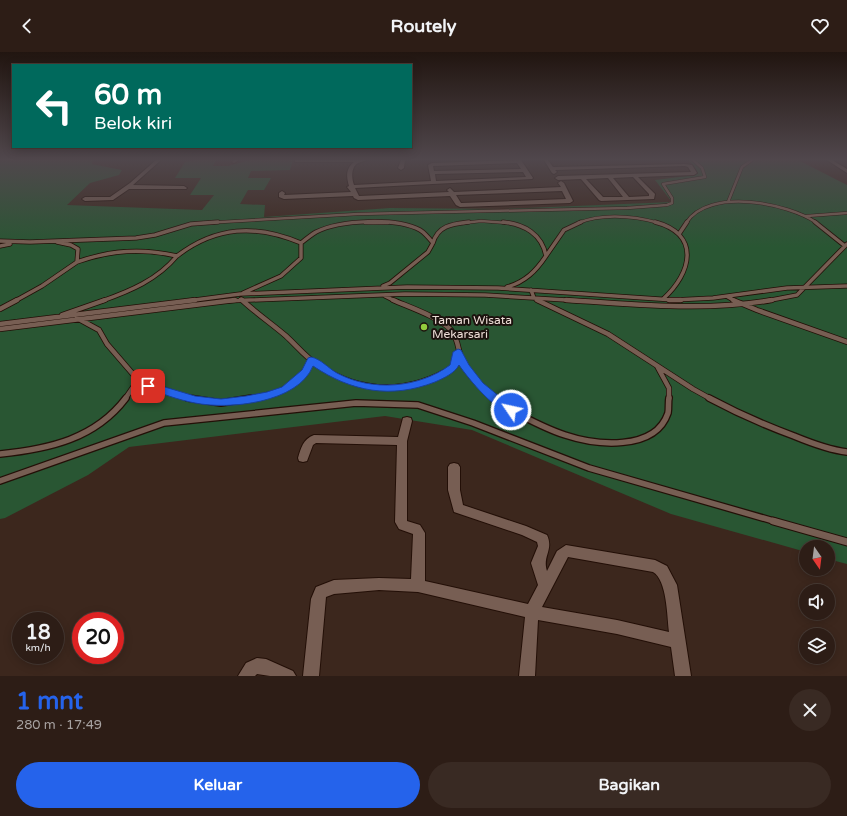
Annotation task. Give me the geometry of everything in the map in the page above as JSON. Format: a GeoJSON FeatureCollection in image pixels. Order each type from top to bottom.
{"type":"FeatureCollection","features":[{"type":"Feature","properties":{"kind":"street"},"geometry":{"type":"LineString","coordinates":[[85,199],[109,200],[125,189]]}},
{"type":"Feature","properties":{"kind":"street"},"geometry":{"type":"LineString","coordinates":[[351,189],[356,198],[560,189]]}},
{"type":"Feature","properties":{"kind":"street"},"geometry":{"type":"LineString","coordinates":[[449,189],[460,205],[570,201],[563,189]]}},
{"type":"Feature","properties":{"kind":"street"},"geometry":{"type":"LineString","coordinates":[[593,189],[601,199],[628,199],[652,197],[652,194],[647,189]]}},
{"type":"Feature","properties":{"kind":"street"},"geometry":{"type":"LineString","coordinates":[[620,189],[628,199]]}},
{"type":"Feature","properties":{"kind":"street"},"geometry":{"type":"LineString","coordinates":[[282,193],[281,196],[284,198],[354,194]]}},
{"type":"Feature","properties":{"kind":"street"},"geometry":{"type":"LineString","coordinates":[[407,421],[402,441],[401,522],[403,525],[416,529],[419,533],[418,586]]}},
{"type":"Feature","properties":{"kind":"street"},"geometry":{"type":"LineString","coordinates":[[304,458],[308,443],[314,440],[402,441]]}},
{"type":"Feature","properties":{"kind":"street"},"geometry":{"type":"LineString","coordinates":[[454,467],[454,490],[458,508],[526,531],[543,539],[544,546],[538,563],[545,585]]}},
{"type":"Feature","properties":{"kind":"street"},"geometry":{"type":"LineString","coordinates":[[527,676],[532,612],[545,585],[553,574],[562,555],[566,551],[655,566],[662,570],[670,585],[683,676]]}},
{"type":"Feature","properties":{"kind":"street"},"geometry":{"type":"LineString","coordinates":[[311,676],[318,599],[321,592],[334,587],[379,584],[418,586],[532,612],[617,627],[678,641]]}},
{"type":"Feature","properties":{"kind":"street"},"geometry":{"type":"LineString","coordinates":[[246,676],[251,668],[257,666],[288,676]]}},
{"type":"Feature","properties":{"kind":"lane"},"geometry":{"type":"LineString","coordinates":[[0,241],[31,242],[135,237],[156,235],[175,228],[196,223],[389,212],[595,209],[667,205],[672,203],[672,198],[666,189]]}},
{"type":"Feature","properties":{"kind":"lane"},"geometry":{"type":"LineString","coordinates":[[728,202],[733,189]]}},
{"type":"Feature","properties":{"kind":"lane"},"geometry":{"type":"LineString","coordinates":[[0,329],[240,297],[485,295],[690,306],[743,305],[797,295],[846,245],[825,227],[806,216],[776,205],[758,202],[728,202],[707,206],[696,211],[682,225],[679,234]]}},
{"type":"Feature","properties":{"kind":"lane"},"geometry":{"type":"LineString","coordinates":[[806,216],[847,213]]}},
{"type":"Feature","properties":{"kind":"lane"},"geometry":{"type":"LineString","coordinates":[[498,288],[509,287],[527,278],[540,266],[557,238],[568,227],[581,222],[619,216],[639,218],[670,227],[684,240],[688,249],[686,268],[681,280],[672,292],[663,299]]}},
{"type":"Feature","properties":{"kind":"lane"},"geometry":{"type":"LineString","coordinates":[[380,288],[390,283],[428,252],[438,231],[454,224],[479,220],[504,222],[521,227],[534,234],[543,244],[546,256]]}},
{"type":"Feature","properties":{"kind":"lane"},"geometry":{"type":"LineString","coordinates":[[301,243],[315,233],[334,227],[366,223],[389,223],[410,225],[420,230],[433,243]]}},
{"type":"Feature","properties":{"kind":"lane"},"geometry":{"type":"LineString","coordinates":[[56,317],[151,280],[171,265],[186,247],[197,241],[224,232],[245,230],[267,232],[289,237],[301,243]]}},
{"type":"Feature","properties":{"kind":"lane"},"geometry":{"type":"LineString","coordinates":[[0,246],[41,242],[64,244],[78,249],[76,262]]}},
{"type":"Feature","properties":{"kind":"lane"},"geometry":{"type":"LineString","coordinates":[[240,297],[281,276],[301,258],[301,243]]}},
{"type":"Feature","properties":{"kind":"lane"},"geometry":{"type":"LineString","coordinates":[[0,309],[42,286],[76,262],[94,256],[128,249],[153,250],[177,256]]}},
{"type":"Feature","properties":{"kind":"lane"},"geometry":{"type":"LineString","coordinates":[[0,324],[240,297],[380,288],[498,288],[663,299],[728,296],[806,286],[847,286]]}},
{"type":"Feature","properties":{"kind":"lane"},"geometry":{"type":"LineString","coordinates":[[532,290],[534,298]]}},
{"type":"Feature","properties":{"kind":"lane"},"geometry":{"type":"LineString","coordinates":[[240,297],[289,338],[311,360],[334,375],[370,388],[395,388],[419,384],[442,376],[455,366],[458,352],[457,341],[451,330],[442,323],[383,295]]}},
{"type":"Feature","properties":{"kind":"lane"},"geometry":{"type":"LineString","coordinates":[[728,296],[743,305],[802,324],[847,342]]}},
{"type":"Feature","properties":{"kind":"lane"},"geometry":{"type":"LineString","coordinates":[[534,298],[608,334],[693,389],[749,419],[803,440],[836,451],[847,452]]}},
{"type":"Feature","properties":{"kind":"lane"},"geometry":{"type":"LineString","coordinates":[[77,318],[99,330],[107,344],[138,380],[148,386],[194,400],[221,403],[268,396],[286,389],[306,371],[311,360]]}},
{"type":"Feature","properties":{"kind":"lane"},"geometry":{"type":"LineString","coordinates":[[458,352],[464,366],[480,385],[501,405],[530,420],[565,435],[606,443],[641,440],[661,426],[668,412],[669,388],[657,366]]}},
{"type":"Feature","properties":{"kind":"lane"},"geometry":{"type":"LineString","coordinates":[[0,454],[62,445],[85,434],[104,422],[138,380]]}},
{"type":"Feature","properties":{"kind":"lane"},"geometry":{"type":"LineString","coordinates":[[0,481],[164,423],[356,404],[418,406],[473,423],[589,468],[847,542]]}},
{"type":"Feature","properties":{"kind":"green space","name":"Taman Wisata Mekarsari"},"geometry":{"type":"Polygon","coordinates":[[[0,189],[84,189],[67,205],[202,210],[214,195],[190,195],[194,189],[265,189],[248,190],[240,204],[265,205],[264,217],[390,208],[503,209],[672,202],[662,189],[847,189],[847,564],[835,561],[835,540],[799,540],[799,550],[671,514],[472,430],[385,416],[129,447],[88,475],[5,518],[0,519],[0,189]]]}},
{"type":"Feature","properties":{"kind":"place","name":"Taman Wisata Mekarsari"},"geometry":{"type":"Point","coordinates":[424,327]}},
{"type":"Feature","properties":{"kind":"route"},"geometry":{"type":"LineString","coordinates":[[148,386],[194,400],[221,403],[268,396],[286,389],[298,380],[306,371],[311,360],[334,375],[370,388],[395,388],[419,384],[442,376],[455,366],[458,352],[464,366],[480,385],[501,405],[511,410]]}}]}
